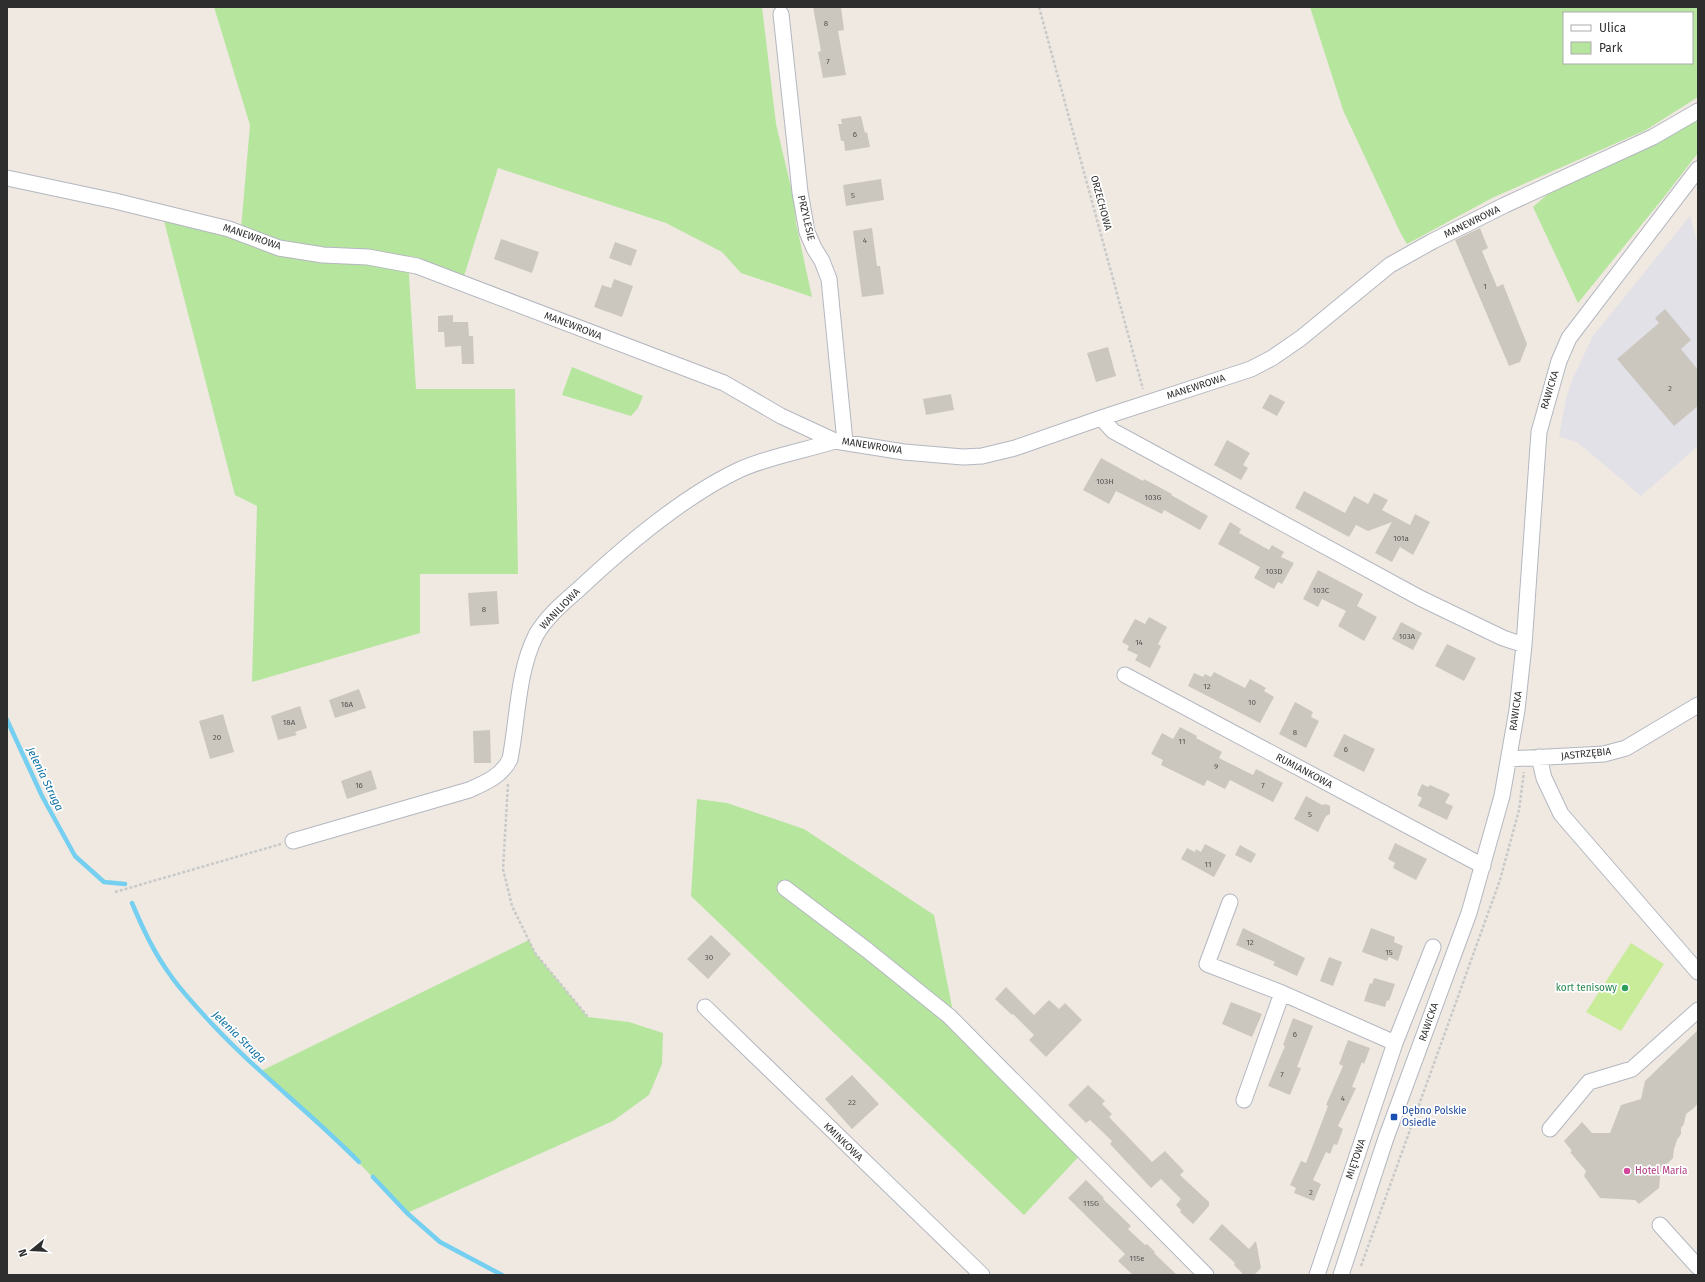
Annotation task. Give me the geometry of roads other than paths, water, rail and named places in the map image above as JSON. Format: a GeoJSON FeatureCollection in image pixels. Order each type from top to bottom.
{"type":"FeatureCollection","features":[{"type":"Feature","properties":{"kind":"street","name":"PRZYLESIE"},"geometry":{"type":"LineString","coordinates":[[781,14],[800,192],[808,232],[814,248],[822,261],[828,279],[840,441]]}},
{"type":"Feature","properties":{"kind":"street","name":"MANEWROWA"},"geometry":{"type":"LineString","coordinates":[[7,178],[115,201],[229,229],[279,248],[323,255],[368,257],[417,266],[724,383],[781,416],[840,441],[904,452],[963,457],[982,456],[1015,448],[1101,418],[1240,373],[1268,360],[1301,338],[1390,265],[1433,241],[1499,208],[1653,137],[1698,111]]}},
{"type":"Feature","properties":{"kind":"street","name":"RAWICKA"},"geometry":{"type":"LineString","coordinates":[[1340,1275],[1386,1138],[1469,913],[1502,796],[1517,710],[1524,645],[1538,432],[1559,361],[1570,338],[1698,169]]}},
{"type":"Feature","properties":{"kind":"street"},"geometry":{"type":"LineString","coordinates":[[1101,418],[1113,431],[1406,591],[1503,638],[1524,645]]}},
{"type":"Feature","properties":{"kind":"street","name":"WANILIOWA"},"geometry":{"type":"LineString","coordinates":[[293,841],[469,790],[484,784],[496,776],[505,768],[510,759],[522,683],[530,649],[537,634],[562,604],[598,571],[660,521],[718,481],[758,462],[840,441]]}},
{"type":"Feature","properties":{"kind":"street","name":"RUMIANKOWA"},"geometry":{"type":"LineString","coordinates":[[1125,675],[1483,866]]}},
{"type":"Feature","properties":{"kind":"street","name":"JASTRZĘBIA"},"geometry":{"type":"LineString","coordinates":[[1509,759],[1604,754],[1626,748],[1698,705]]}},
{"type":"Feature","properties":{"kind":"street"},"geometry":{"type":"LineString","coordinates":[[1539,757],[1544,778],[1561,814],[1698,972]]}},
{"type":"Feature","properties":{"kind":"street"},"geometry":{"type":"LineString","coordinates":[[786,888],[867,950],[949,1016],[1206,1275]]}},
{"type":"Feature","properties":{"kind":"street"},"geometry":{"type":"LineString","coordinates":[[1230,902],[1207,964],[1282,993],[1395,1043]]}},
{"type":"Feature","properties":{"kind":"street","name":"MIĘTOWA"},"geometry":{"type":"LineString","coordinates":[[1317,1275],[1395,1043],[1433,947]]}},
{"type":"Feature","properties":{"kind":"street"},"geometry":{"type":"LineString","coordinates":[[1244,1100],[1282,993]]}},
{"type":"Feature","properties":{"kind":"street","name":"KMINKOWA"},"geometry":{"type":"LineString","coordinates":[[705,1007],[982,1275]]}},
{"type":"Feature","properties":{"kind":"street"},"geometry":{"type":"LineString","coordinates":[[1550,1129],[1589,1082],[1632,1069],[1698,1010]]}},
{"type":"Feature","properties":{"kind":"street"},"geometry":{"type":"LineString","coordinates":[[1404,1020],[1427,1029]]}},
{"type":"Feature","properties":{"kind":"street"},"geometry":{"type":"LineString","coordinates":[[1660,1225],[1698,1267]]}},
{"type":"Feature","properties":{"kind":"waterway","name":"Jelenia Struga"},"geometry":{"type":"LineString","coordinates":[[7,720],[42,796],[75,856],[104,882],[125,884]]}},
{"type":"Feature","properties":{"kind":"waterway","name":"Jelenia Struga"},"geometry":{"type":"LineString","coordinates":[[132,903],[154,950],[174,981],[220,1033],[359,1162]]}},
{"type":"Feature","properties":{"kind":"waterway","name":"Jelenia Struga"},"geometry":{"type":"LineString","coordinates":[[373,1177],[407,1213],[440,1242],[502,1275]]}},
{"type":"Feature","properties":{"kind":"place","name":"kort tenisowy"},"geometry":{"type":"Point","coordinates":[1625,988]}},
{"type":"Feature","properties":{"kind":"place","name":"Dębno Polskie Osiedle"},"geometry":{"type":"Point","coordinates":[1394,1117]}},
{"type":"Feature","properties":{"kind":"place","name":"Hotel Maria"},"geometry":{"type":"Point","coordinates":[1627,1171]}}]}
